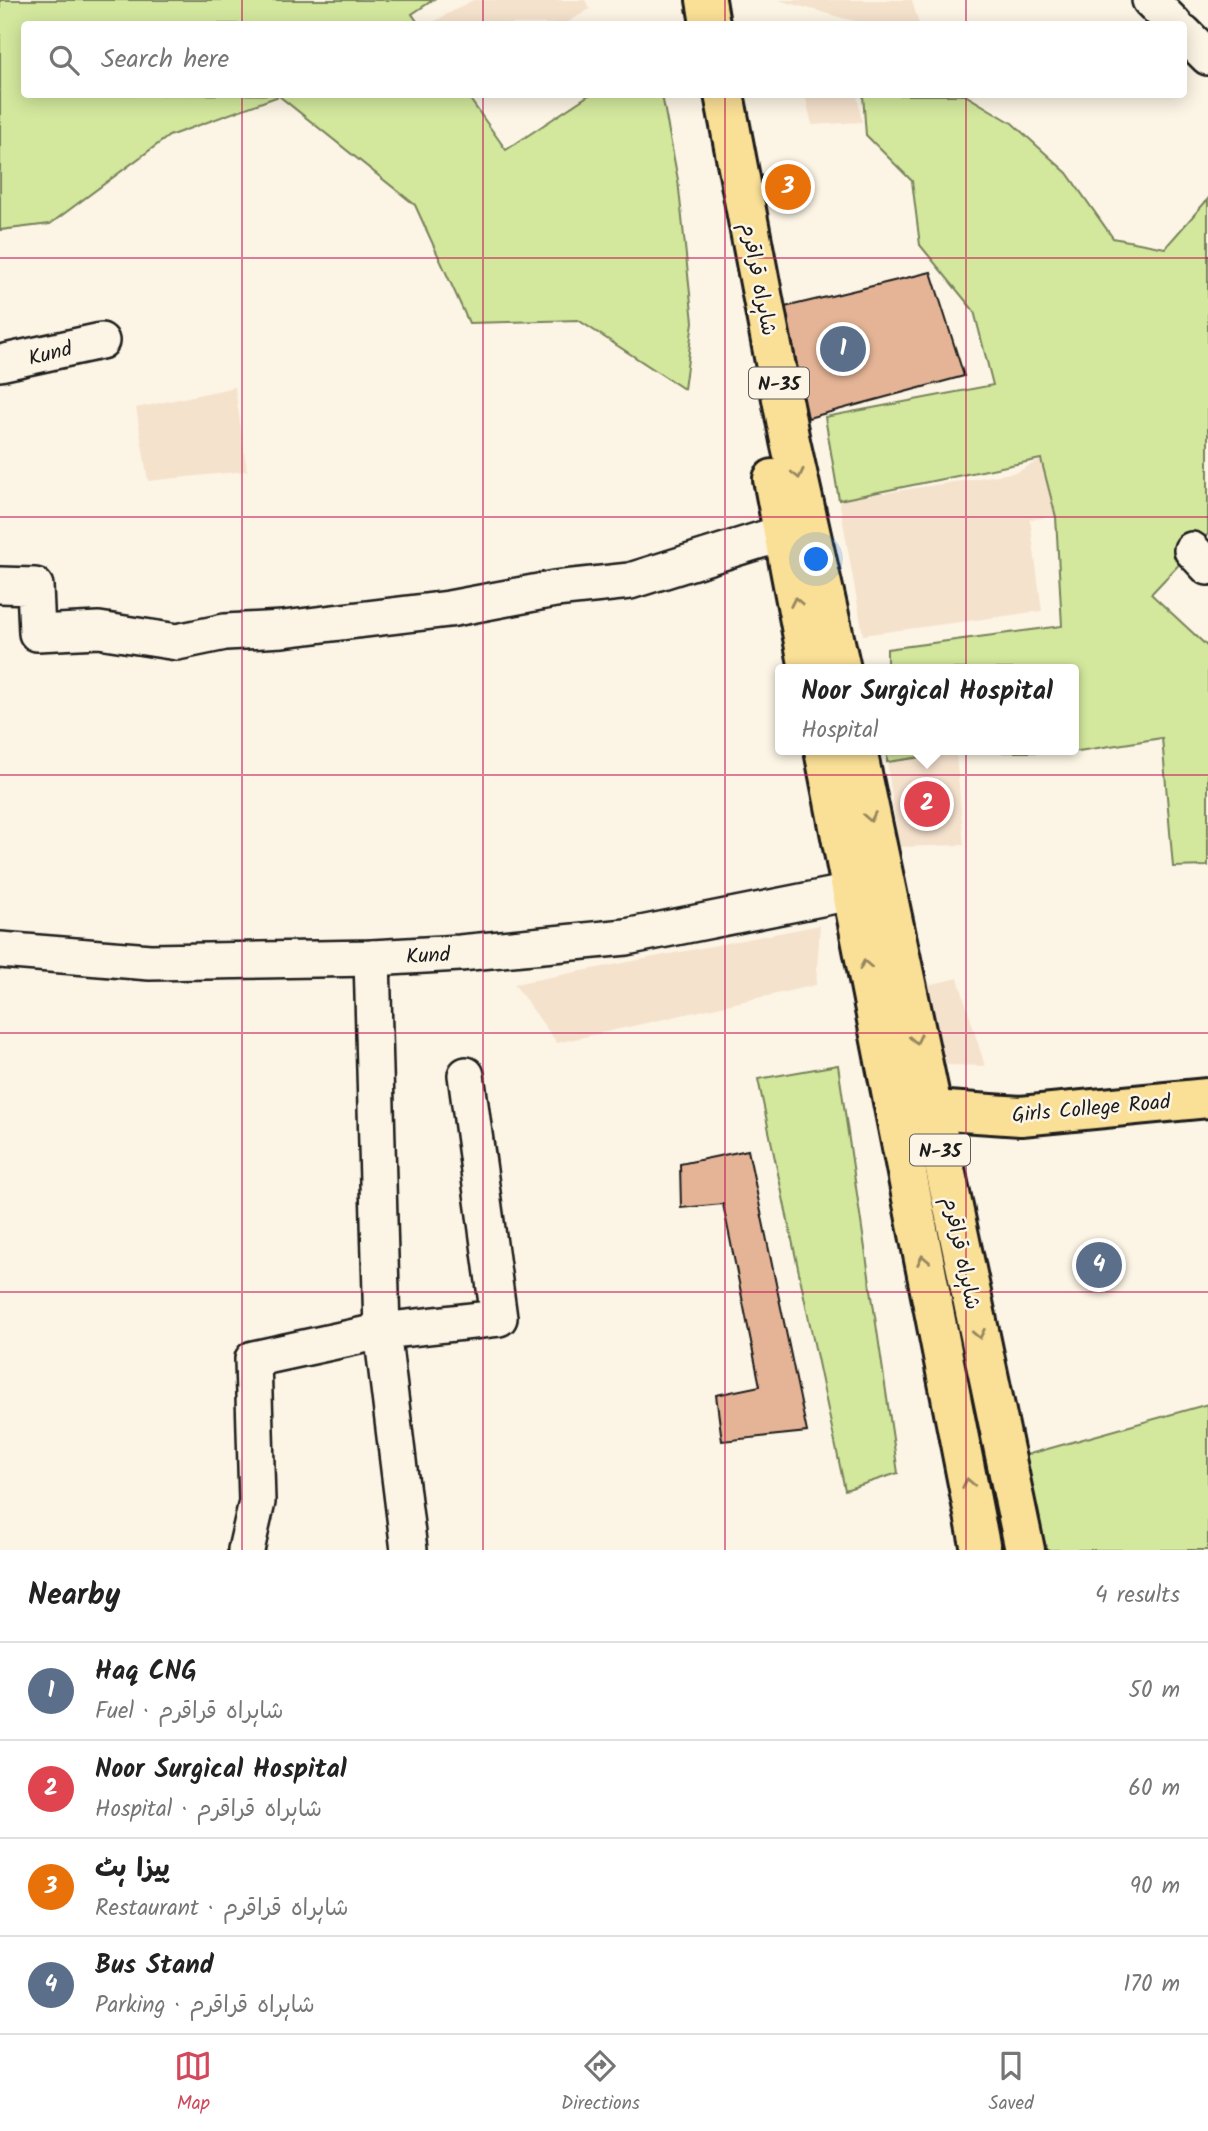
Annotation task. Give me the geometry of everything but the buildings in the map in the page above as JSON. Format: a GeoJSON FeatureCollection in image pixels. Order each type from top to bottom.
{"type":"FeatureCollection","features":[{"type":"Feature","properties":{"kind":"main road"},"geometry":{"type":"LineString","coordinates":[[684,0],[688,21]]}},
{"type":"Feature","properties":{"kind":"main road"},"geometry":{"type":"LineString","coordinates":[[706,0],[710,21]]}},
{"type":"Feature","properties":{"kind":"main road","name":"شاہراہ قراقرم"},"geometry":{"type":"LineString","coordinates":[[702,98],[807,664]]}},
{"type":"Feature","properties":{"kind":"main road","name":"شاہراہ قراقرم"},"geometry":{"type":"LineString","coordinates":[[725,98],[790,441],[840,664]]}},
{"type":"Feature","properties":{"kind":"main road","name":"شاہراہ قراقرم"},"geometry":{"type":"LineString","coordinates":[[825,755],[981,1550]]}},
{"type":"Feature","properties":{"kind":"main road","name":"شاہراہ قراقرم"},"geometry":{"type":"LineString","coordinates":[[858,755],[1025,1550]]}},
{"type":"Feature","properties":{"kind":"main road","name":"Girls College Road"},"geometry":{"type":"LineString","coordinates":[[932,1110],[1021,1116],[1208,1098]]}},
{"type":"Feature","properties":{"kind":"street"},"geometry":{"type":"LineString","coordinates":[[1150,0],[1171,21]]}},
{"type":"Feature","properties":{"kind":"street"},"geometry":{"type":"LineString","coordinates":[[1187,36],[1208,57]]}},
{"type":"Feature","properties":{"kind":"street","name":"Kund"},"geometry":{"type":"LineString","coordinates":[[0,363],[101,341]]}},
{"type":"Feature","properties":{"kind":"street"},"geometry":{"type":"LineString","coordinates":[[0,585],[35,586],[37,633],[99,630],[177,642],[225,632],[283,629],[449,609],[555,589],[630,581],[783,533]]}},
{"type":"Feature","properties":{"kind":"street","name":"Kund"},"geometry":{"type":"LineString","coordinates":[[0,950],[150,962],[372,958],[460,953],[626,937],[850,892]]}},
{"type":"Feature","properties":{"kind":"street"},"geometry":{"type":"LineString","coordinates":[[372,958],[382,1331],[409,1550]]}},
{"type":"Feature","properties":{"kind":"street"},"geometry":{"type":"LineString","coordinates":[[246,1550],[257,1502],[253,1359],[382,1331],[499,1318],[466,1075]]}},
{"type":"Feature","properties":{"kind":"shaded area"},"geometry":{"type":"Polygon","coordinates":[[[473,0],[585,0],[590,9],[570,21],[435,21],[473,0]]]}},
{"type":"Feature","properties":{"kind":"shaded area"},"geometry":{"type":"Polygon","coordinates":[[[778,0],[912,0],[918,21],[853,21],[778,0]]]}},
{"type":"Feature","properties":{"kind":"shaded area"},"geometry":{"type":"Polygon","coordinates":[[[806,98],[858,98],[862,122],[812,125],[806,98]]]}},
{"type":"Feature","properties":{"kind":"shaded area"},"geometry":{"type":"Polygon","coordinates":[[[235,387],[247,471],[148,481],[136,408],[235,387]]]}},
{"type":"Feature","properties":{"kind":"shaded area"},"geometry":{"type":"Polygon","coordinates":[[[1042,459],[1056,517],[1030,519],[1042,611],[863,635],[839,500],[1017,472],[1042,459]]]}},
{"type":"Feature","properties":{"kind":"shaded area"},"geometry":{"type":"Polygon","coordinates":[[[935,755],[956,755],[964,845],[899,847],[887,762],[935,755]]]}},
{"type":"Feature","properties":{"kind":"shaded area"},"geometry":{"type":"Polygon","coordinates":[[[820,925],[816,985],[557,1043],[514,984],[820,925]]]}},
{"type":"Feature","properties":{"kind":"shaded area"},"geometry":{"type":"Polygon","coordinates":[[[958,978],[985,1066],[942,1065],[928,985],[958,978]]]}},
{"type":"Feature","properties":{"kind":"green space"},"geometry":{"type":"Polygon","coordinates":[[[0,0],[433,0],[412,14],[417,21],[21,21],[21,98],[274,98],[169,136],[50,224],[0,230],[0,0]]]}},
{"type":"Feature","properties":{"kind":"green space"},"geometry":{"type":"Polygon","coordinates":[[[281,98],[469,98],[506,150],[584,98],[663,98],[678,180],[693,322],[684,389],[578,320],[469,323],[415,205],[281,98]]]}},
{"type":"Feature","properties":{"kind":"green space"},"geometry":{"type":"Polygon","coordinates":[[[863,98],[970,98],[1012,123],[1067,173],[1113,238],[1165,248],[1208,199],[1208,534],[1151,594],[1208,647],[1208,866],[1173,867],[1162,738],[1079,751],[1079,664],[887,664],[887,649],[1062,626],[1056,517],[1041,459],[839,500],[825,417],[993,385],[974,311],[920,245],[912,181],[866,135],[863,98]]]}},
{"type":"Feature","properties":{"kind":"green space"},"geometry":{"type":"Polygon","coordinates":[[[887,755],[935,755],[887,762],[887,755]]]}},
{"type":"Feature","properties":{"kind":"green space"},"geometry":{"type":"Polygon","coordinates":[[[838,1065],[898,1473],[845,1490],[758,1079],[838,1065]]]}},
{"type":"Feature","properties":{"kind":"green space"},"geometry":{"type":"Polygon","coordinates":[[[1208,1404],[1208,1550],[1045,1550],[1026,1455],[1208,1404]]]}},
{"type":"Feature","properties":{"kind":"place","name":"پیزا ہٹ"},"geometry":{"type":"Point","coordinates":[788,187]}},
{"type":"Feature","properties":{"kind":"place","name":"Haq CNG"},"geometry":{"type":"Point","coordinates":[843,349]}},
{"type":"Feature","properties":{"kind":"place","name":"Noor Surgical Hospital"},"geometry":{"type":"Point","coordinates":[927,804]}},
{"type":"Feature","properties":{"kind":"place","name":"Bus Stand"},"geometry":{"type":"Point","coordinates":[1099,1265]}}]}
